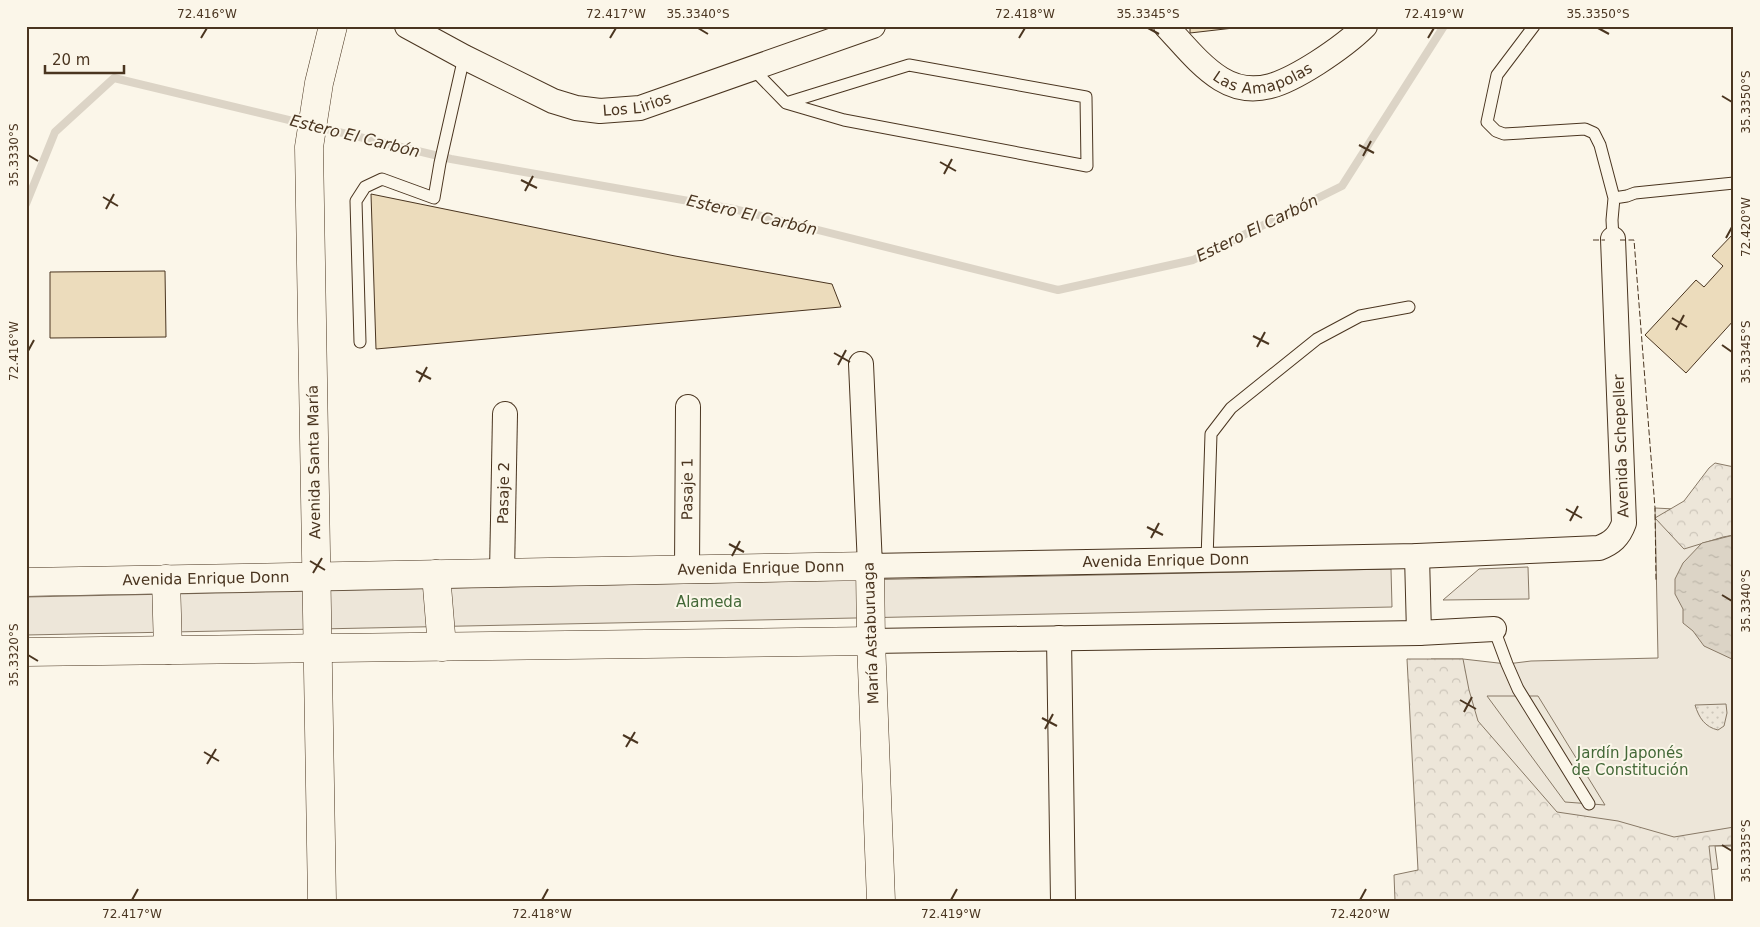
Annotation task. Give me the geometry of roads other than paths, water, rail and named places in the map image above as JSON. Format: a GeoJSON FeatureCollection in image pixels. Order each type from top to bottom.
{"type":"FeatureCollection","features":[{"type":"Feature","properties":{"kind":"street","name":"Avenida Santa María"},"geometry":{"type":"LineString","coordinates":[[322,901],[309,147],[319,83],[333,26]]}},
{"type":"Feature","properties":{"kind":"street","name":"Los Lirios"},"geometry":{"type":"LineString","coordinates":[[406,26],[553,101],[576,108],[600,111],[640,108],[873,26]]}},
{"type":"Feature","properties":{"kind":"street","name":"Las Amapolas"},"geometry":{"type":"LineString","coordinates":[[1166,26],[1210,71],[1223,80],[1238,86],[1254,88],[1270,87],[1292,79],[1335,52],[1365,26]]}},
{"type":"Feature","properties":{"kind":"street","name":"Avenida Schepeller"},"geometry":{"type":"LineString","coordinates":[[1417,556],[1599,548],[1616,539],[1621,532],[1624,514],[1613,239]]}},
{"type":"Feature","properties":{"kind":"street","name":"María Astaburuaga"},"geometry":{"type":"LineString","coordinates":[[861,364],[881,901]]}},
{"type":"Feature","properties":{"kind":"street","name":"Pasaje 1"},"geometry":{"type":"LineString","coordinates":[[687,570],[688,407]]}},
{"type":"Feature","properties":{"kind":"street","name":"Pasaje 2"},"geometry":{"type":"LineString","coordinates":[[502,573],[505,414]]}},
{"type":"Feature","properties":{"kind":"street","name":"Avenida Enrique Donn"},"geometry":{"type":"LineString","coordinates":[[26,582],[1417,556]]}},
{"type":"Feature","properties":{"kind":"street"},"geometry":{"type":"LineString","coordinates":[[1417,556],[1419,633]]}},
{"type":"Feature","properties":{"kind":"street"},"geometry":{"type":"LineString","coordinates":[[436,574],[442,646]]}},
{"type":"Feature","properties":{"kind":"street"},"geometry":{"type":"LineString","coordinates":[[166,579],[168,650]]}},
{"type":"Feature","properties":{"kind":"street"},"geometry":{"type":"LineString","coordinates":[[26,652],[1419,633],[1494,629]]}},
{"type":"Feature","properties":{"kind":"street"},"geometry":{"type":"LineString","coordinates":[[1059,638],[1064,901]]}},
{"type":"Feature","properties":{"kind":"lane"},"geometry":{"type":"LineString","coordinates":[[1534,26],[1498,76],[1487,122],[1496,131],[1504,134],[1584,129],[1594,133],[1600,145],[1614,198],[1613,239]]}},
{"type":"Feature","properties":{"kind":"lane"},"geometry":{"type":"LineString","coordinates":[[360,342],[356,202],[365,187],[382,179],[434,198],[464,57]]}},
{"type":"Feature","properties":{"kind":"lane"},"geometry":{"type":"LineString","coordinates":[[753,69],[786,103],[844,120],[1087,166],[1086,96],[909,65],[786,103]]}},
{"type":"Feature","properties":{"kind":"lane"},"geometry":{"type":"LineString","coordinates":[[1614,198],[1635,193],[1734,183]]}},
{"type":"Feature","properties":{"kind":"lane"},"geometry":{"type":"LineString","coordinates":[[1208,560],[1211,434],[1231,408],[1317,339],[1360,316],[1409,307]]}},
{"type":"Feature","properties":{"kind":"lane"},"geometry":{"type":"LineString","coordinates":[[1494,629],[1518,689],[1589,804]]}},
{"type":"Feature","properties":{"kind":"water"},"geometry":{"type":"Polygon","coordinates":[[[1734,535],[1734,660],[1704,646],[1693,631],[1683,623],[1683,609],[1675,594],[1675,579],[1683,563],[1702,543],[1734,535]]]}},
{"type":"Feature","properties":{"kind":"waterway","name":"Estero El Carbón"},"geometry":{"type":"LineString","coordinates":[[26,204],[55,132],[114,78],[451,159],[734,209],[1058,290],[1193,260],[1342,186],[1444,26]]}},
{"type":"Feature","properties":{"kind":"park label","name":"Alameda"},"geometry":{"type":"Point","coordinates":[709,602]}},
{"type":"Feature","properties":{"kind":"park label","name":"Jardín Japonés de Constitución"},"geometry":{"type":"Point","coordinates":[1630,762]}}]}
